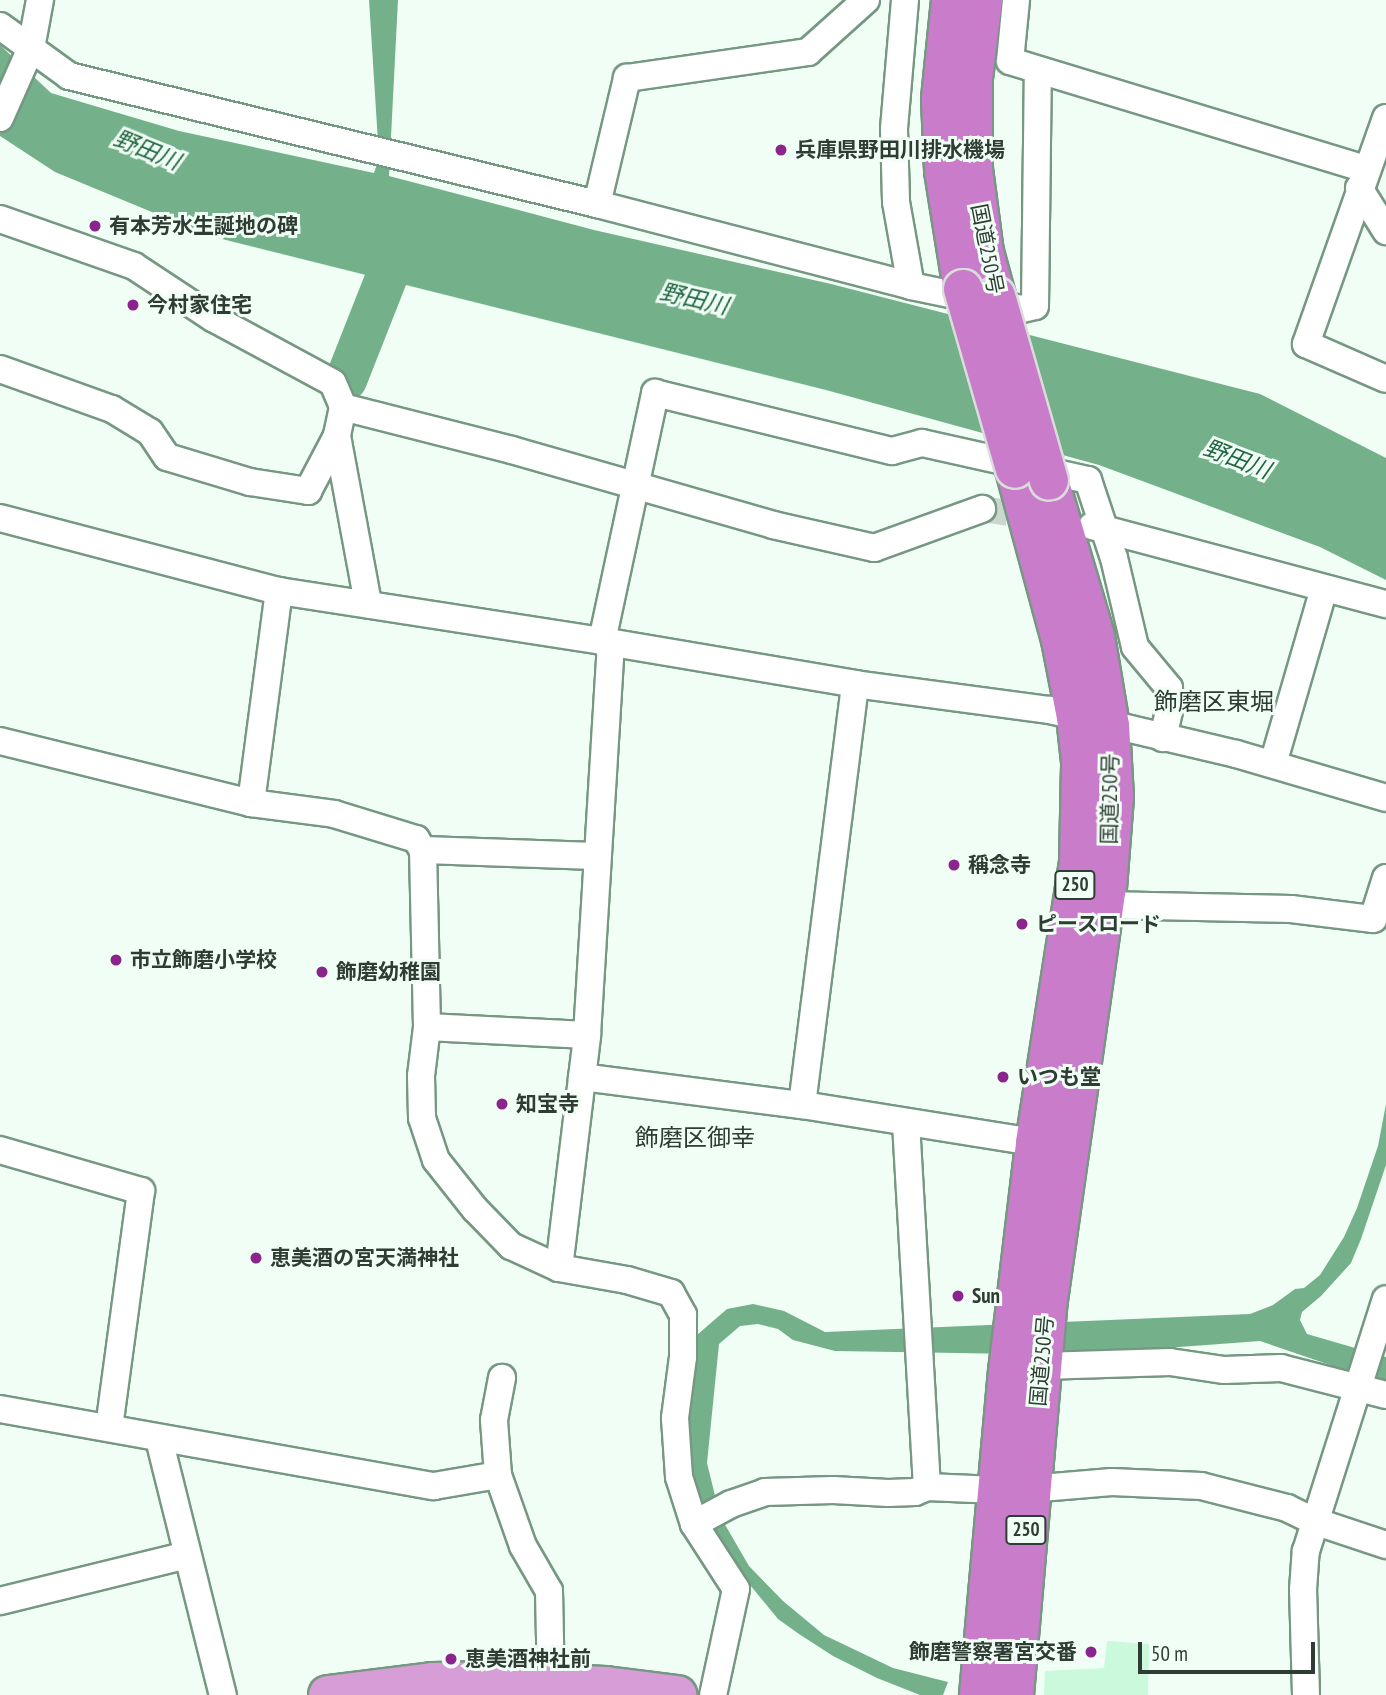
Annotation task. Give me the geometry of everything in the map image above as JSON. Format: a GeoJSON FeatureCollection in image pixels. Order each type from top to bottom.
{"type":"FeatureCollection","features":[{"type":"Feature","properties":{"kind":"highway","name":"国道250号"},"geometry":{"type":"LineString","coordinates":[[951,0],[942,85],[943,147],[979,293],[1032,475],[1095,636],[1093,721],[1081,762],[1079,862],[1052,1146],[1031,1306],[1013,1490],[979,1695]]}},
{"type":"Feature","properties":{"kind":"highway","name":"国道250号"},"geometry":{"type":"LineString","coordinates":[[979,293],[984,252],[973,169],[973,78],[983,0]]}},
{"type":"Feature","properties":{"kind":"highway","name":"国道250号"},"geometry":{"type":"LineString","coordinates":[[1052,1146],[1104,905],[1114,797],[1093,721]]}},
{"type":"Feature","properties":{"kind":"highway","name":"国道250号"},"geometry":{"type":"LineString","coordinates":[[1013,1490],[1014,1695]]}},
{"type":"Feature","properties":{"kind":"main road"},"geometry":{"type":"LineString","coordinates":[[328,1695],[432,1682],[551,1683],[606,1686],[677,1695]]}},
{"type":"Feature","properties":{"kind":"street"},"geometry":{"type":"LineString","coordinates":[[0,118],[30,48],[40,0]]}},
{"type":"Feature","properties":{"kind":"street"},"geometry":{"type":"LineString","coordinates":[[597,204],[627,78],[808,52],[866,0]]}},
{"type":"Feature","properties":{"kind":"street"},"geometry":{"type":"LineString","coordinates":[[905,0],[894,129],[896,202],[911,286]]}},
{"type":"Feature","properties":{"kind":"street"},"geometry":{"type":"LineString","coordinates":[[1016,0],[1010,61],[1362,179],[1386,231]]}},
{"type":"Feature","properties":{"kind":"street"},"geometry":{"type":"LineString","coordinates":[[0,26],[69,76],[597,204],[911,286],[1021,309],[1035,306],[1038,70]]}},
{"type":"Feature","properties":{"kind":"street"},"geometry":{"type":"LineString","coordinates":[[1386,118],[1362,179],[1306,344],[1386,379]]}},
{"type":"Feature","properties":{"kind":"street"},"geometry":{"type":"LineString","coordinates":[[0,219],[134,266],[213,318],[333,383],[343,407],[337,436],[308,491],[250,482],[166,457],[150,432],[112,409],[0,369]]}},
{"type":"Feature","properties":{"kind":"street"},"geometry":{"type":"LineString","coordinates":[[559,1268],[587,1035],[607,642],[634,487],[654,393],[892,451],[922,443],[1088,480],[1098,527],[1114,558],[1135,647],[1168,688],[1170,707],[1163,738]]}},
{"type":"Feature","properties":{"kind":"street"},"geometry":{"type":"LineString","coordinates":[[343,407],[512,450],[773,525],[874,548],[982,509]]}},
{"type":"Feature","properties":{"kind":"street"},"geometry":{"type":"LineString","coordinates":[[337,436],[368,604]]}},
{"type":"Feature","properties":{"kind":"street"},"geometry":{"type":"LineString","coordinates":[[0,518],[279,591],[855,684],[1038,708],[1273,764],[1386,796]]}},
{"type":"Feature","properties":{"kind":"street"},"geometry":{"type":"LineString","coordinates":[[1098,527],[1386,604]]}},
{"type":"Feature","properties":{"kind":"street"},"geometry":{"type":"LineString","coordinates":[[1273,764],[1324,588]]}},
{"type":"Feature","properties":{"kind":"street"},"geometry":{"type":"LineString","coordinates":[[251,803],[279,591]]}},
{"type":"Feature","properties":{"kind":"street"},"geometry":{"type":"LineString","coordinates":[[802,1105],[855,684]]}},
{"type":"Feature","properties":{"kind":"street"},"geometry":{"type":"LineString","coordinates":[[0,741],[251,803],[334,814],[416,839],[424,850],[426,1027],[421,1076],[422,1118],[436,1160],[475,1209],[511,1246],[559,1268],[626,1280],[671,1293],[683,1315],[682,1357],[675,1418],[679,1477],[694,1524],[736,1589],[713,1695]]}},
{"type":"Feature","properties":{"kind":"street"},"geometry":{"type":"LineString","coordinates":[[424,850],[596,856]]}},
{"type":"Feature","properties":{"kind":"street"},"geometry":{"type":"LineString","coordinates":[[1104,905],[1291,909],[1373,919],[1386,878]]}},
{"type":"Feature","properties":{"kind":"street"},"geometry":{"type":"LineString","coordinates":[[426,1027],[587,1035]]}},
{"type":"Feature","properties":{"kind":"street"},"geometry":{"type":"LineString","coordinates":[[582,1077],[802,1105],[1052,1146]]}},
{"type":"Feature","properties":{"kind":"street"},"geometry":{"type":"LineString","coordinates":[[906,1123],[928,1487]]}},
{"type":"Feature","properties":{"kind":"street"},"geometry":{"type":"LineString","coordinates":[[0,1150],[141,1191],[109,1427]]}},
{"type":"Feature","properties":{"kind":"street"},"geometry":{"type":"LineString","coordinates":[[1306,1695],[1303,1590],[1306,1551],[1386,1299]]}},
{"type":"Feature","properties":{"kind":"street"},"geometry":{"type":"LineString","coordinates":[[1025,1368],[1170,1362],[1224,1370],[1281,1368],[1386,1395]]}},
{"type":"Feature","properties":{"kind":"street"},"geometry":{"type":"LineString","coordinates":[[502,1378],[494,1420],[498,1475],[523,1546],[550,1591],[551,1683]]}},
{"type":"Feature","properties":{"kind":"street"},"geometry":{"type":"LineString","coordinates":[[0,1409],[434,1486],[498,1475]]}},
{"type":"Feature","properties":{"kind":"street"},"geometry":{"type":"LineString","coordinates":[[159,1439],[223,1695]]}},
{"type":"Feature","properties":{"kind":"street"},"geometry":{"type":"LineString","coordinates":[[694,1524],[731,1504],[765,1492],[902,1492],[928,1487],[1013,1490],[1112,1482],[1201,1486],[1287,1508],[1314,1521],[1386,1545]]}},
{"type":"Feature","properties":{"kind":"street"},"geometry":{"type":"LineString","coordinates":[[0,1601],[187,1555]]}},
{"type":"Feature","properties":{"kind":"shaded area"},"geometry":{"type":"Polygon","coordinates":[[[1107,1641],[1149,1644],[1148,1695],[1044,1695],[1045,1671],[1104,1668],[1107,1641]]]}},
{"type":"Feature","properties":{"kind":"water","name":"野田川"},"geometry":{"type":"Polygon","coordinates":[[[369,0],[398,0],[389,176],[594,230],[831,284],[1260,394],[1386,458],[1386,580],[1320,547],[1099,465],[826,390],[210,236],[55,172],[0,136],[0,45],[51,93],[179,131],[374,173],[379,158],[369,0]]]}},
{"type":"Feature","properties":{"kind":"water"},"geometry":{"type":"Polygon","coordinates":[[[1386,1104],[1386,1165],[1361,1239],[1351,1263],[1321,1296],[1302,1312],[1300,1320],[1307,1334],[1386,1357],[1386,1384],[1260,1341],[1072,1355],[835,1351],[793,1340],[778,1329],[758,1324],[740,1326],[719,1344],[707,1463],[720,1516],[749,1566],[783,1601],[824,1635],[893,1668],[948,1682],[943,1695],[920,1695],[877,1678],[833,1656],[799,1634],[778,1619],[709,1535],[684,1450],[697,1335],[727,1309],[753,1304],[784,1311],[825,1332],[1250,1314],[1273,1305],[1295,1289],[1304,1288],[1320,1275],[1344,1237],[1357,1208],[1378,1146],[1386,1104]]]}},
{"type":"Feature","properties":{"kind":"waterway"},"geometry":{"type":"LineString","coordinates":[[346,380],[404,233]]}},
{"type":"Feature","properties":{"kind":"tunnel"},"geometry":{"type":"LineString","coordinates":[[982,509],[1042,518]]}},
{"type":"Feature","properties":{"kind":"place","name":"兵庫県野田川排水機場"},"geometry":{"type":"Point","coordinates":[781,150]}},
{"type":"Feature","properties":{"kind":"place","name":"有本芳水生誕地の碑"},"geometry":{"type":"Point","coordinates":[95,226]}},
{"type":"Feature","properties":{"kind":"place","name":"今村家住宅"},"geometry":{"type":"Point","coordinates":[133,305]}},
{"type":"Feature","properties":{"kind":"place","name":"稱念寺"},"geometry":{"type":"Point","coordinates":[954,865]}},
{"type":"Feature","properties":{"kind":"place","name":"ピースロード"},"geometry":{"type":"Point","coordinates":[1022,924]}},
{"type":"Feature","properties":{"kind":"place","name":"市立飾磨小学校"},"geometry":{"type":"Point","coordinates":[116,960]}},
{"type":"Feature","properties":{"kind":"place","name":"飾磨幼稚園"},"geometry":{"type":"Point","coordinates":[322,972]}},
{"type":"Feature","properties":{"kind":"place","name":"いつも堂"},"geometry":{"type":"Point","coordinates":[1003,1077]}},
{"type":"Feature","properties":{"kind":"place","name":"知宝寺"},"geometry":{"type":"Point","coordinates":[502,1104]}},
{"type":"Feature","properties":{"kind":"place","name":"恵美酒の宮天満神社"},"geometry":{"type":"Point","coordinates":[256,1258]}},
{"type":"Feature","properties":{"kind":"place","name":"Sun"},"geometry":{"type":"Point","coordinates":[958,1296]}},
{"type":"Feature","properties":{"kind":"place","name":"飾磨警察署宮交番"},"geometry":{"type":"Point","coordinates":[1091,1652]}},
{"type":"Feature","properties":{"kind":"place","name":"恵美酒神社前"},"geometry":{"type":"Point","coordinates":[451,1659]}},
{"type":"Feature","properties":{"kind":"district","name":"飾磨区東堀"},"geometry":{"type":"Point","coordinates":[1214,702]}},
{"type":"Feature","properties":{"kind":"district","name":"飾磨区御幸"},"geometry":{"type":"Point","coordinates":[695,1138]}}]}
